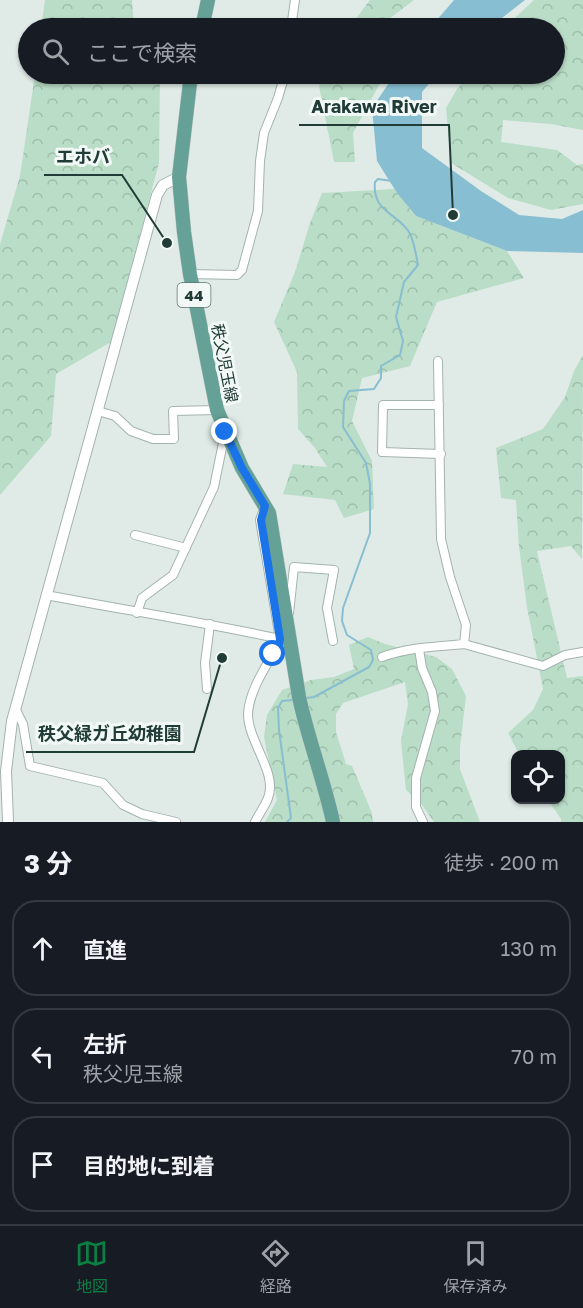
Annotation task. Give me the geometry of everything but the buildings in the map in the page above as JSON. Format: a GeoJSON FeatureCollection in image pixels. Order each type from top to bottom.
{"type":"FeatureCollection","features":[{"type":"Feature","properties":{"kind":"main road"},"geometry":{"type":"LineString","coordinates":[[204,18],[208,0]]}},
{"type":"Feature","properties":{"kind":"main road","name":"秩父児玉線"},"geometry":{"type":"LineString","coordinates":[[190,84],[179,177],[190,274],[217,411],[242,468],[269,513],[284,633],[301,707],[326,789],[333,822]]}},
{"type":"Feature","properties":{"kind":"street"},"geometry":{"type":"LineString","coordinates":[[292,18],[295,0]]}},
{"type":"Feature","properties":{"kind":"street"},"geometry":{"type":"LineString","coordinates":[[190,274],[237,275],[242,270],[258,211],[260,161],[264,134],[282,84]]}},
{"type":"Feature","properties":{"kind":"street"},"geometry":{"type":"LineString","coordinates":[[8,822],[6,771],[15,708],[156,195],[163,185],[179,177]]}},
{"type":"Feature","properties":{"kind":"street"},"geometry":{"type":"LineString","coordinates":[[438,360],[441,539],[450,577],[466,626],[465,644]]}},
{"type":"Feature","properties":{"kind":"street"},"geometry":{"type":"LineString","coordinates":[[439,405],[383,405],[382,452],[441,453]]}},
{"type":"Feature","properties":{"kind":"street"},"geometry":{"type":"LineString","coordinates":[[98,411],[115,416],[131,431],[153,439],[174,439],[172,411],[217,411]]}},
{"type":"Feature","properties":{"kind":"street"},"geometry":{"type":"LineString","coordinates":[[137,613],[142,598],[173,575],[214,487],[225,432]]}},
{"type":"Feature","properties":{"kind":"street"},"geometry":{"type":"LineString","coordinates":[[135,535],[186,548]]}},
{"type":"Feature","properties":{"kind":"street"},"geometry":{"type":"LineString","coordinates":[[255,822],[269,796],[268,768],[254,741],[248,716],[251,697],[284,633],[294,567],[334,570],[327,608],[333,641]]}},
{"type":"Feature","properties":{"kind":"street"},"geometry":{"type":"LineString","coordinates":[[46,595],[137,613],[284,633]]}},
{"type":"Feature","properties":{"kind":"street"},"geometry":{"type":"LineString","coordinates":[[207,689],[205,663],[210,624]]}},
{"type":"Feature","properties":{"kind":"street"},"geometry":{"type":"LineString","coordinates":[[382,657],[392,653],[465,644],[543,666],[565,655],[583,652]]}},
{"type":"Feature","properties":{"kind":"street"},"geometry":{"type":"LineString","coordinates":[[419,649],[422,668],[432,692],[435,711],[416,778],[416,807],[423,822]]}},
{"type":"Feature","properties":{"kind":"street"},"geometry":{"type":"LineString","coordinates":[[15,708],[23,724],[30,766],[103,783],[123,805],[142,814],[176,822]]}},
{"type":"Feature","properties":{"kind":"green space"},"geometry":{"type":"Polygon","coordinates":[[[45,0],[132,0],[133,18],[42,18],[45,0]]]}},
{"type":"Feature","properties":{"kind":"green space"},"geometry":{"type":"Polygon","coordinates":[[[370,0],[414,0],[390,18],[356,18],[370,0]]]}},
{"type":"Feature","properties":{"kind":"green space"},"geometry":{"type":"Polygon","coordinates":[[[534,0],[583,0],[583,130],[551,124],[503,120],[501,142],[557,150],[577,165],[583,164],[583,204],[551,210],[508,198],[451,163],[446,108],[461,84],[565,84],[565,18],[515,18],[534,0]]]}},
{"type":"Feature","properties":{"kind":"green space"},"geometry":{"type":"Polygon","coordinates":[[[34,84],[160,84],[159,163],[111,342],[56,374],[51,436],[0,495],[0,244],[20,176],[34,84]]]}},
{"type":"Feature","properties":{"kind":"green space"},"geometry":{"type":"Polygon","coordinates":[[[320,84],[380,84],[353,133],[355,162],[334,162],[320,84]]]}},
{"type":"Feature","properties":{"kind":"green space"},"geometry":{"type":"Polygon","coordinates":[[[394,189],[416,216],[507,251],[524,278],[437,302],[410,366],[362,378],[352,421],[372,461],[374,509],[344,518],[335,500],[283,494],[293,464],[327,467],[315,448],[298,429],[297,372],[274,322],[295,272],[322,193],[394,189]]]}},
{"type":"Feature","properties":{"kind":"green space"},"geometry":{"type":"Polygon","coordinates":[[[583,355],[582,559],[571,546],[537,551],[567,678],[583,676],[583,822],[561,822],[551,804],[565,804],[565,750],[517,750],[508,733],[533,710],[543,689],[527,607],[519,547],[516,500],[501,498],[496,448],[543,429],[565,397],[574,371],[583,355]]]}},
{"type":"Feature","properties":{"kind":"green space"},"geometry":{"type":"Polygon","coordinates":[[[368,637],[385,644],[436,657],[452,669],[466,696],[460,747],[460,769],[480,822],[434,822],[422,805],[406,790],[401,741],[408,704],[405,682],[343,703],[336,714],[336,732],[346,764],[352,766],[372,813],[373,822],[265,822],[277,800],[264,737],[267,715],[282,690],[311,680],[334,677],[354,669],[349,645],[368,637]]]}},
{"type":"Feature","properties":{"kind":"water"},"geometry":{"type":"Polygon","coordinates":[[[454,0],[525,0],[502,18],[439,18],[454,0]]]}},
{"type":"Feature","properties":{"kind":"water"},"geometry":{"type":"Polygon","coordinates":[[[388,84],[429,84],[422,92],[422,148],[481,191],[519,215],[562,219],[583,210],[583,253],[507,251],[416,216],[397,193],[377,161],[372,108],[388,84]]]}},
{"type":"Feature","properties":{"kind":"waterway"},"geometry":{"type":"LineString","coordinates":[[306,698],[314,697],[369,667],[373,660],[371,650],[347,635],[342,621],[343,608],[370,533],[370,484],[366,463],[343,427],[344,401],[349,391],[374,389],[381,378],[381,366],[400,355],[403,341],[396,317],[404,282],[418,265],[414,243],[409,232],[377,200],[375,182],[378,179],[392,181]]}},
{"type":"Feature","properties":{"kind":"waterway"},"geometry":{"type":"LineString","coordinates":[[287,822],[291,818],[278,708],[282,701],[292,700]]}},
{"type":"Feature","properties":{"kind":"place","name":"Arakawa River"},"geometry":{"type":"Point","coordinates":[453,215]}},
{"type":"Feature","properties":{"kind":"place","name":"エホバ"},"geometry":{"type":"Point","coordinates":[167,243]}},
{"type":"Feature","properties":{"kind":"place","name":"秩父緑ガ丘幼稚園"},"geometry":{"type":"Point","coordinates":[222,658]}},
{"type":"Feature","properties":{"kind":"route"},"geometry":{"type":"LineString","coordinates":[[225,432],[242,468],[265,506],[261,520],[280,639],[279,646],[273,654]]}}]}
